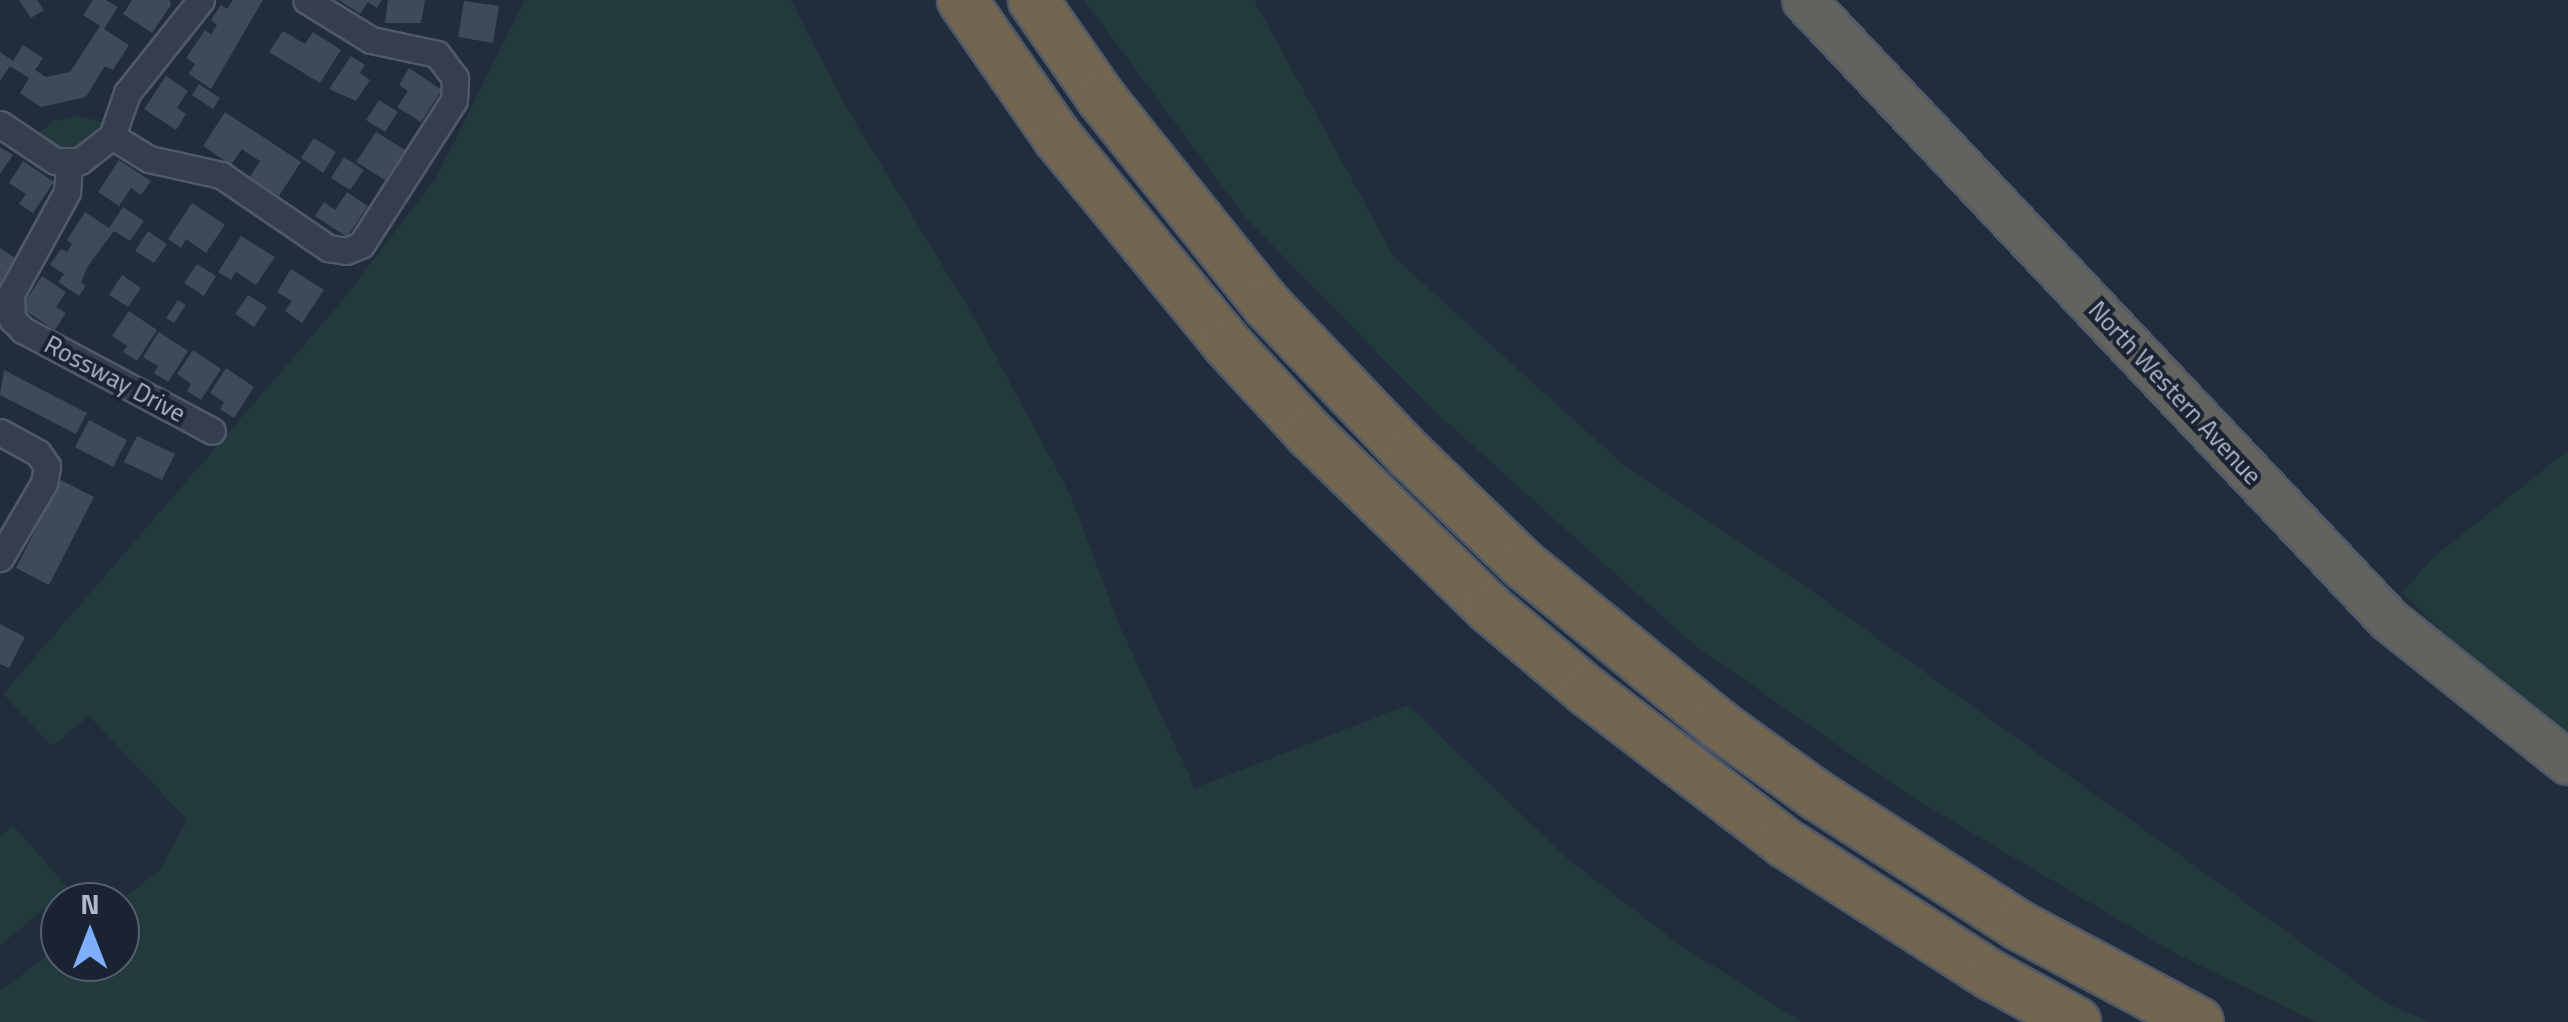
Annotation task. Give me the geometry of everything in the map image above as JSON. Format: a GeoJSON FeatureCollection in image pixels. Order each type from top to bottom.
{"type":"FeatureCollection","features":[{"type":"Feature","properties":{"kind":"highway"},"geometry":{"type":"LineString","coordinates":[[962,0],[1058,138],[1227,344],[1323,447],[1490,610],[1599,701],[1785,842],[1991,975],[2076,1022]]}},
{"type":"Feature","properties":{"kind":"highway"},"geometry":{"type":"LineString","coordinates":[[1033,0],[1102,99],[1267,305],[1410,455],[1524,565],[1690,702],[1818,796],[2018,925],[2199,1022]]}},
{"type":"Feature","properties":{"kind":"highway","name":"North Western Avenue"},"geometry":{"type":"LineString","coordinates":[[1804,0],[2389,620],[2568,763]]}},
{"type":"Feature","properties":{"kind":"street"},"geometry":{"type":"LineString","coordinates":[[0,124],[54,161],[80,161],[112,136],[127,92],[201,0]]}},
{"type":"Feature","properties":{"kind":"street"},"geometry":{"type":"LineString","coordinates":[[112,136],[149,160],[220,175],[328,248],[346,250],[361,245],[454,100],[455,78],[438,54],[371,40],[306,0]]}},
{"type":"Feature","properties":{"kind":"street","name":"Rossway Drive"},"geometry":{"type":"LineString","coordinates":[[68,164],[68,192],[11,294],[12,320],[23,330],[212,431]]}},
{"type":"Feature","properties":{"kind":"street"},"geometry":{"type":"LineString","coordinates":[[0,432],[38,453],[47,466],[44,483],[0,558]]}},
{"type":"Feature","properties":{"kind":"green space"},"geometry":{"type":"Polygon","coordinates":[[[525,0],[791,0],[846,107],[980,327],[1070,494],[1120,627],[1195,788],[1408,705],[1569,860],[1680,945],[1802,1022],[0,1022],[0,991],[40,961],[40,982],[140,982],[140,885],[159,871],[187,820],[89,716],[52,746],[3,694],[342,301],[436,178],[525,0]]]}},
{"type":"Feature","properties":{"kind":"green space"},"geometry":{"type":"Polygon","coordinates":[[[1084,0],[1254,0],[1394,257],[1626,467],[1774,564],[2386,1003],[2429,1022],[2316,1022],[2173,952],[1907,794],[1692,643],[1432,409],[1245,217],[1084,0]]]}},
{"type":"Feature","properties":{"kind":"green space"},"geometry":{"type":"Polygon","coordinates":[[[79,116],[104,122],[69,154],[35,136],[53,121],[79,116]]]}},
{"type":"Feature","properties":{"kind":"green space"},"geometry":{"type":"Polygon","coordinates":[[[2568,450],[2568,741],[2485,674],[2402,592],[2436,555],[2568,450]]]}},
{"type":"Feature","properties":{"kind":"green space"},"geometry":{"type":"Polygon","coordinates":[[[13,825],[63,882],[40,882],[40,912],[0,946],[0,836],[13,825]]]}},
{"type":"Feature","properties":{"kind":"building"},"geometry":{"type":"Polygon","coordinates":[[[19,0],[37,0],[44,10],[31,18],[19,0]]]}},
{"type":"Feature","properties":{"kind":"building"},"geometry":{"type":"Polygon","coordinates":[[[93,0],[106,0],[118,7],[104,29],[129,45],[113,70],[105,66],[86,97],[41,107],[20,93],[29,78],[10,66],[0,81],[0,52],[13,61],[23,45],[43,58],[35,70],[46,77],[70,72],[100,26],[83,15],[93,0]]]}},
{"type":"Feature","properties":{"kind":"building"},"geometry":{"type":"Polygon","coordinates":[[[132,0],[170,0],[171,5],[152,33],[123,14],[132,0]]]}},
{"type":"Feature","properties":{"kind":"building"},"geometry":{"type":"Polygon","coordinates":[[[233,0],[263,0],[211,89],[189,74],[195,64],[186,58],[205,30],[211,34],[217,25],[211,20],[221,5],[227,9],[233,0]]]}},
{"type":"Feature","properties":{"kind":"building"},"geometry":{"type":"Polygon","coordinates":[[[339,0],[382,0],[377,8],[368,2],[360,14],[339,0]]]}},
{"type":"Feature","properties":{"kind":"building"},"geometry":{"type":"Polygon","coordinates":[[[388,0],[425,0],[421,23],[385,23],[388,0]]]}},
{"type":"Feature","properties":{"kind":"building"},"geometry":{"type":"Polygon","coordinates":[[[464,1],[499,6],[493,43],[458,37],[464,1]]]}},
{"type":"Feature","properties":{"kind":"building"},"geometry":{"type":"Polygon","coordinates":[[[283,31],[305,44],[313,32],[341,50],[320,83],[269,52],[283,31]]]}},
{"type":"Feature","properties":{"kind":"building"},"geometry":{"type":"Polygon","coordinates":[[[351,56],[365,65],[360,73],[370,80],[356,101],[329,89],[351,56]]]}},
{"type":"Feature","properties":{"kind":"building"},"geometry":{"type":"Polygon","coordinates":[[[409,68],[442,90],[421,122],[397,107],[408,91],[399,85],[409,68]]]}},
{"type":"Feature","properties":{"kind":"building"},"geometry":{"type":"Polygon","coordinates":[[[166,76],[188,91],[177,108],[186,114],[176,130],[144,109],[166,76]]]}},
{"type":"Feature","properties":{"kind":"building"},"geometry":{"type":"Polygon","coordinates":[[[199,84],[220,98],[213,109],[192,95],[199,84]]]}},
{"type":"Feature","properties":{"kind":"building"},"geometry":{"type":"Polygon","coordinates":[[[379,100],[398,112],[385,132],[366,120],[379,100]]]}},
{"type":"Feature","properties":{"kind":"building"},"geometry":{"type":"Polygon","coordinates":[[[225,112],[301,162],[279,196],[250,177],[260,161],[242,149],[231,165],[203,146],[225,112]]]}},
{"type":"Feature","properties":{"kind":"building"},"geometry":{"type":"Polygon","coordinates":[[[376,132],[405,150],[385,180],[356,162],[376,132]]]}},
{"type":"Feature","properties":{"kind":"building"},"geometry":{"type":"Polygon","coordinates":[[[314,138],[336,152],[323,173],[301,158],[314,138]]]}},
{"type":"Feature","properties":{"kind":"building"},"geometry":{"type":"Polygon","coordinates":[[[0,147],[13,155],[0,174],[0,147]]]}},
{"type":"Feature","properties":{"kind":"building"},"geometry":{"type":"Polygon","coordinates":[[[344,157],[364,170],[350,190],[331,178],[344,157]]]}},
{"type":"Feature","properties":{"kind":"building"},"geometry":{"type":"Polygon","coordinates":[[[119,160],[151,181],[141,195],[131,188],[119,206],[98,192],[119,160]]]}},
{"type":"Feature","properties":{"kind":"building"},"geometry":{"type":"Polygon","coordinates":[[[23,161],[54,182],[33,213],[19,204],[26,194],[9,183],[23,161]]]}},
{"type":"Feature","properties":{"kind":"building"},"geometry":{"type":"Polygon","coordinates":[[[347,192],[368,206],[347,237],[315,216],[324,202],[335,210],[347,192]]]}},
{"type":"Feature","properties":{"kind":"building"},"geometry":{"type":"Polygon","coordinates":[[[192,203],[225,225],[206,253],[186,239],[181,248],[168,239],[192,203]]]}},
{"type":"Feature","properties":{"kind":"building"},"geometry":{"type":"Polygon","coordinates":[[[123,207],[144,221],[130,241],[114,231],[88,266],[81,282],[86,286],[79,296],[58,282],[64,274],[50,265],[61,249],[67,252],[72,244],[67,240],[85,212],[109,228],[123,207]]]}},
{"type":"Feature","properties":{"kind":"building"},"geometry":{"type":"Polygon","coordinates":[[[148,231],[167,244],[154,263],[135,251],[148,231]]]}},
{"type":"Feature","properties":{"kind":"building"},"geometry":{"type":"Polygon","coordinates":[[[241,236],[275,257],[256,285],[236,272],[231,280],[218,272],[241,236]]]}},
{"type":"Feature","properties":{"kind":"building"},"geometry":{"type":"Polygon","coordinates":[[[0,248],[18,260],[0,286],[0,248]]]}},
{"type":"Feature","properties":{"kind":"building"},"geometry":{"type":"Polygon","coordinates":[[[197,264],[216,276],[204,296],[184,283],[197,264]]]}},
{"type":"Feature","properties":{"kind":"building"},"geometry":{"type":"Polygon","coordinates":[[[291,269],[324,290],[302,323],[285,311],[292,301],[277,292],[291,269]]]}},
{"type":"Feature","properties":{"kind":"building"},"geometry":{"type":"Polygon","coordinates":[[[122,275],[141,288],[128,307],[109,295],[122,275]]]}},
{"type":"Feature","properties":{"kind":"building"},"geometry":{"type":"Polygon","coordinates":[[[42,276],[66,292],[56,307],[66,313],[55,330],[21,308],[42,276]]]}},
{"type":"Feature","properties":{"kind":"building"},"geometry":{"type":"Polygon","coordinates":[[[248,295],[267,307],[254,327],[235,314],[248,295]]]}},
{"type":"Feature","properties":{"kind":"building"},"geometry":{"type":"Polygon","coordinates":[[[178,300],[186,305],[174,323],[166,318],[178,300]]]}},
{"type":"Feature","properties":{"kind":"building"},"geometry":{"type":"Polygon","coordinates":[[[129,311],[157,330],[137,361],[123,352],[127,346],[112,336],[129,311]]]}},
{"type":"Feature","properties":{"kind":"building"},"geometry":{"type":"Polygon","coordinates":[[[159,332],[188,351],[168,382],[154,373],[158,366],[143,357],[159,332]]]}},
{"type":"Feature","properties":{"kind":"building"},"geometry":{"type":"Polygon","coordinates":[[[193,350],[221,369],[201,400],[187,391],[191,384],[177,374],[193,350]]]}},
{"type":"Feature","properties":{"kind":"building"},"geometry":{"type":"Polygon","coordinates":[[[226,368],[254,387],[234,418],[220,409],[224,402],[210,393],[226,368]]]}},
{"type":"Feature","properties":{"kind":"building"},"geometry":{"type":"Polygon","coordinates":[[[4,370],[87,413],[76,434],[0,395],[4,370]]]}},
{"type":"Feature","properties":{"kind":"building"},"geometry":{"type":"Polygon","coordinates":[[[89,420],[127,440],[113,467],[75,447],[89,420]]]}},
{"type":"Feature","properties":{"kind":"building"},"geometry":{"type":"Polygon","coordinates":[[[137,436],[175,454],[162,480],[124,462],[137,436]]]}},
{"type":"Feature","properties":{"kind":"building"},"geometry":{"type":"Polygon","coordinates":[[[61,480],[94,497],[49,585],[16,568],[61,480]]]}},
{"type":"Feature","properties":{"kind":"building"},"geometry":{"type":"Polygon","coordinates":[[[0,624],[25,637],[9,668],[0,664],[0,624]]]}}]}
